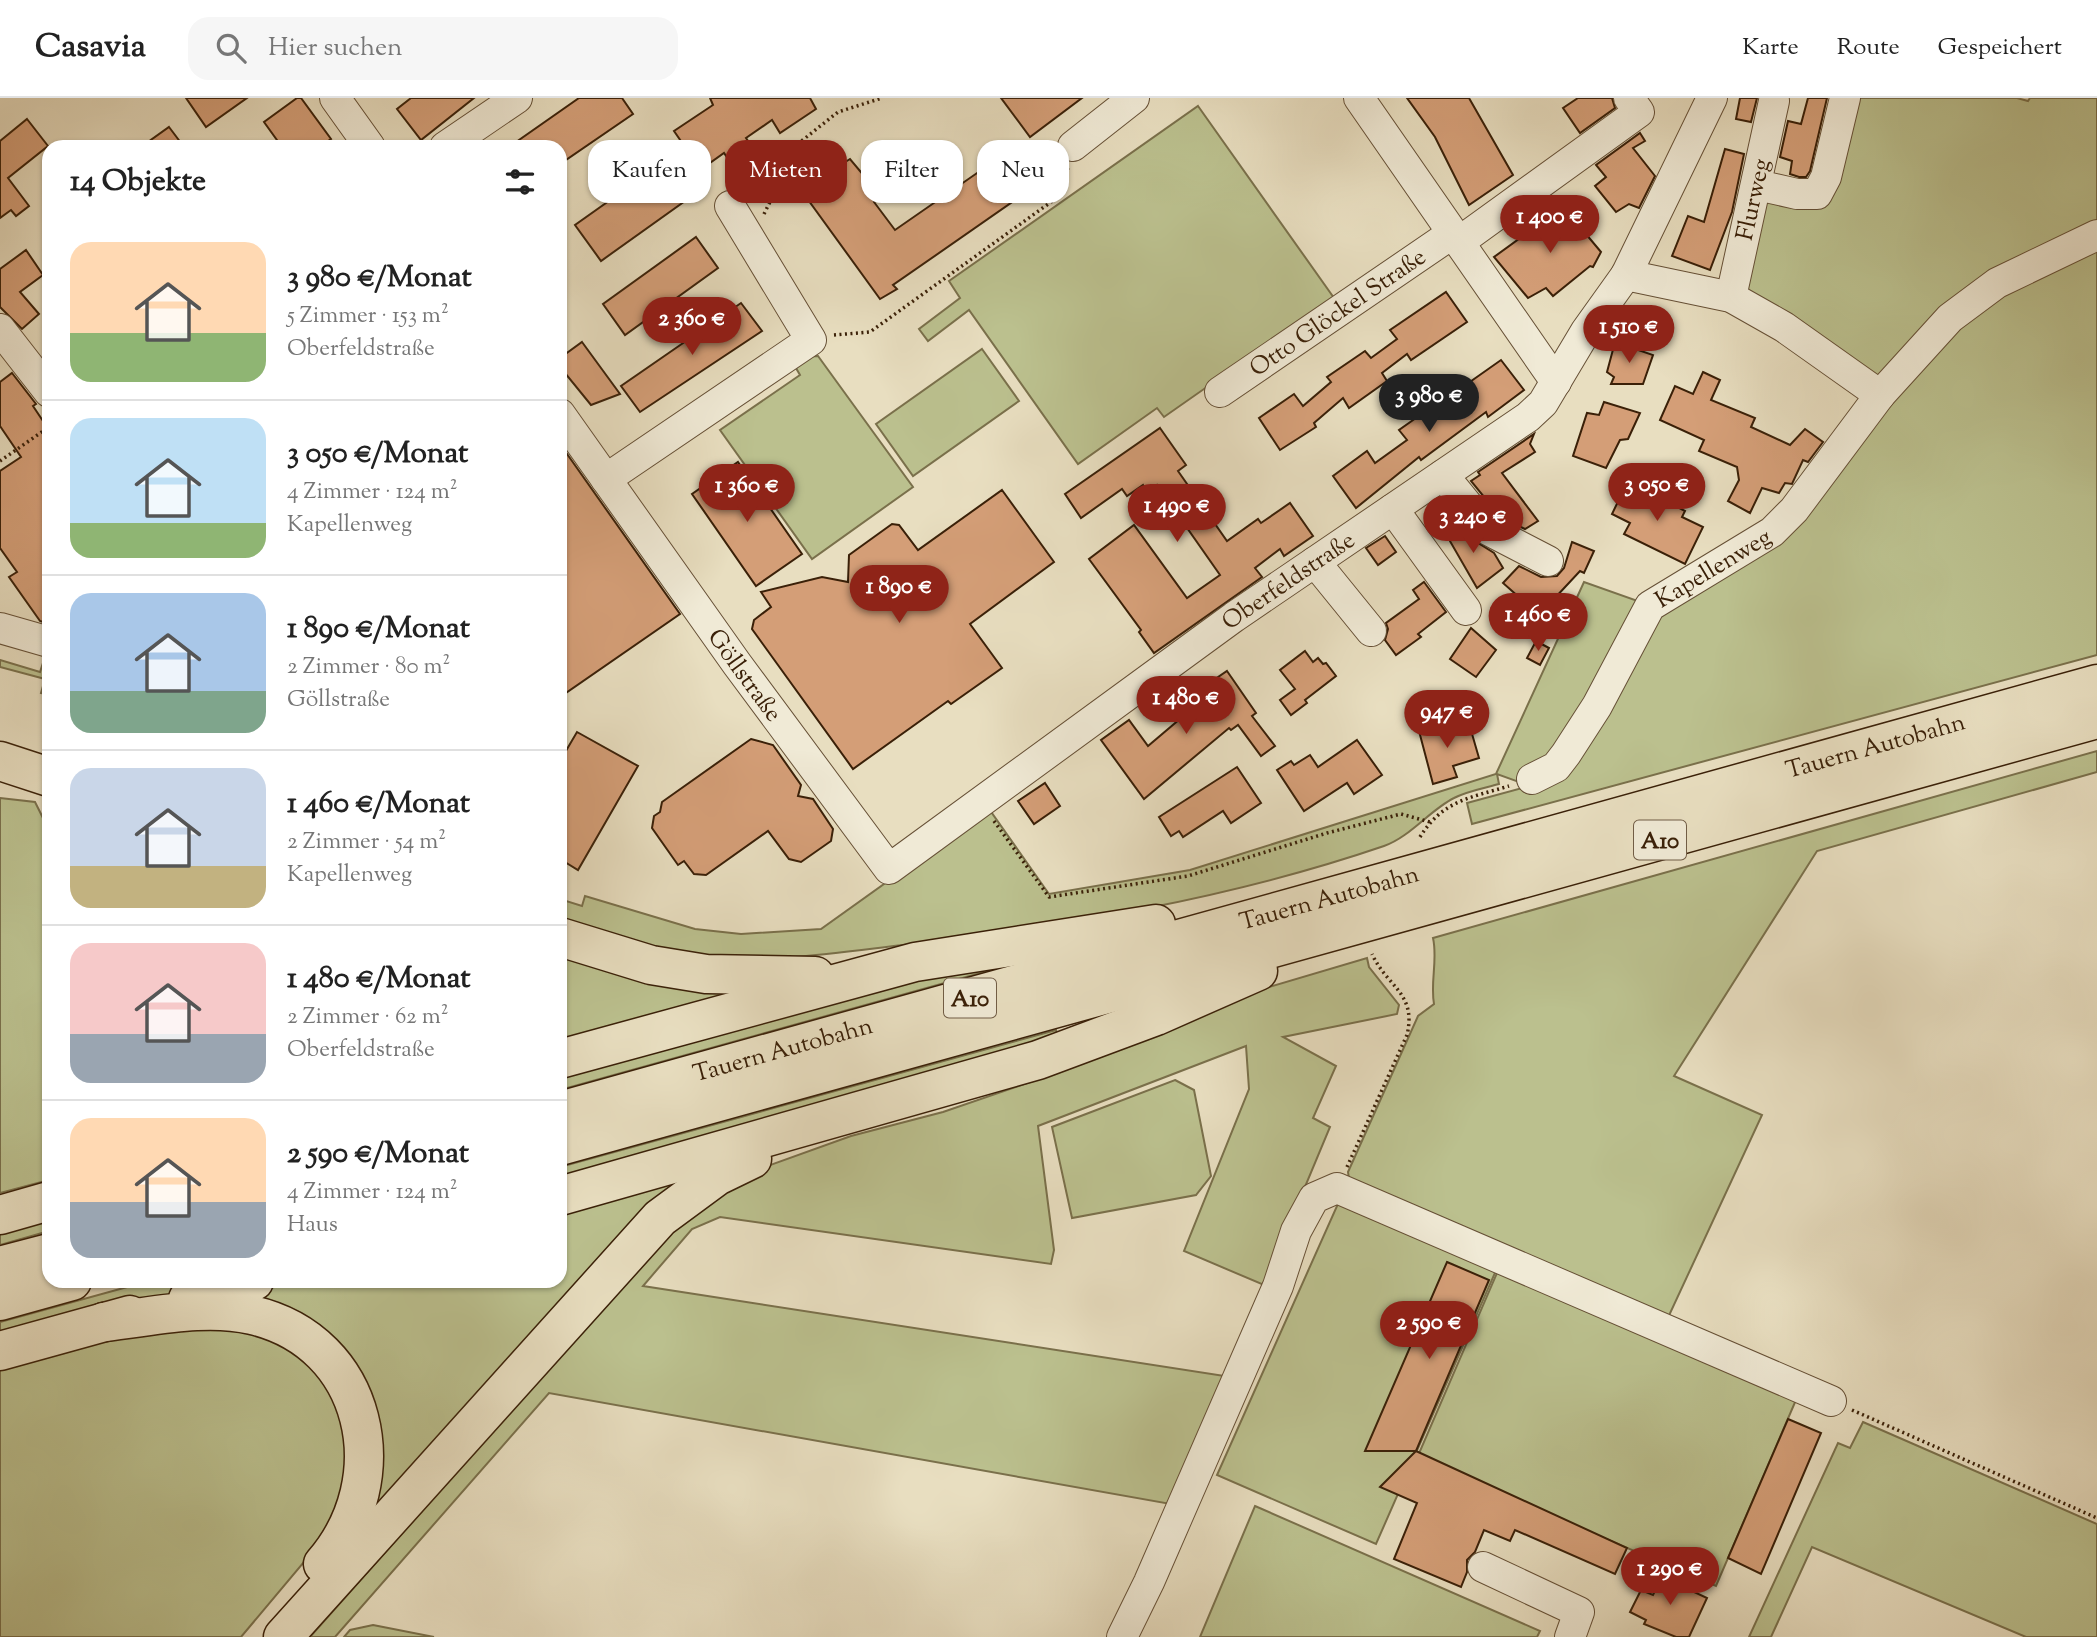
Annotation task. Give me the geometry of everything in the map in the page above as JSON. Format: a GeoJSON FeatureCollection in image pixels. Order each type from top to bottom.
{"type":"FeatureCollection","features":[{"type":"Feature","properties":{"kind":"highway","name":"Tauern Autobahn"},"geometry":{"type":"LineString","coordinates":[[567,1109],[2097,684]]}},
{"type":"Feature","properties":{"kind":"highway","name":"Tauern Autobahn"},"geometry":{"type":"LineString","coordinates":[[567,1144],[2097,719]]}},
{"type":"Feature","properties":{"kind":"highway"},"geometry":{"type":"LineString","coordinates":[[0,761],[42,774]]}},
{"type":"Feature","properties":{"kind":"highway"},"geometry":{"type":"LineString","coordinates":[[0,788],[42,795]]}},
{"type":"Feature","properties":{"kind":"highway"},"geometry":{"type":"LineString","coordinates":[[567,1057],[915,962],[1135,928],[1218,911],[1300,888],[1381,884]]}},
{"type":"Feature","properties":{"kind":"highway"},"geometry":{"type":"LineString","coordinates":[[567,1194],[1038,1060],[1244,979],[1317,936]]}},
{"type":"Feature","properties":{"kind":"highway"},"geometry":{"type":"LineString","coordinates":[[567,939],[651,965],[706,974],[862,975]]}},
{"type":"Feature","properties":{"kind":"highway"},"geometry":{"type":"LineString","coordinates":[[283,1637],[660,1218],[717,1176],[775,1150],[798,1130]]}},
{"type":"Feature","properties":{"kind":"highway"},"geometry":{"type":"LineString","coordinates":[[0,1215],[42,1204]]}},
{"type":"Feature","properties":{"kind":"highway"},"geometry":{"type":"LineString","coordinates":[[0,1266],[42,1255]]}},
{"type":"Feature","properties":{"kind":"highway"},"geometry":{"type":"LineString","coordinates":[[0,1301],[47,1288]]}},
{"type":"Feature","properties":{"kind":"highway"},"geometry":{"type":"LineString","coordinates":[[0,1351],[228,1288]]}},
{"type":"Feature","properties":{"kind":"highway"},"geometry":{"type":"LineString","coordinates":[[104,1322],[200,1311],[227,1310],[255,1316],[278,1323],[302,1335],[335,1368],[353,1396],[361,1420],[364,1467],[360,1495],[351,1524],[334,1552],[258,1637]]}},
{"type":"Feature","properties":{"kind":"street"},"geometry":{"type":"LineString","coordinates":[[335,98],[365,140]]}},
{"type":"Feature","properties":{"kind":"street"},"geometry":{"type":"LineString","coordinates":[[454,140],[517,98]]}},
{"type":"Feature","properties":{"kind":"street"},"geometry":{"type":"LineString","coordinates":[[1073,146],[1134,98]]}},
{"type":"Feature","properties":{"kind":"street","name":"Otto Glöckel Straße"},"geometry":{"type":"LineString","coordinates":[[1359,98],[1556,382]]}},
{"type":"Feature","properties":{"kind":"street","name":"Otto Glöckel Straße"},"geometry":{"type":"LineString","coordinates":[[1220,392],[1456,238],[1639,112],[1629,98]]}},
{"type":"Feature","properties":{"kind":"street","name":"Oberfeldstraße"},"geometry":{"type":"LineString","coordinates":[[890,869],[1315,562],[1528,417],[1544,403],[1586,331],[1626,275],[1712,98]]}},
{"type":"Feature","properties":{"kind":"street"},"geometry":{"type":"LineString","coordinates":[[1757,185],[1797,194],[1817,194],[1826,177],[1845,98]]}},
{"type":"Feature","properties":{"kind":"street","name":"Flurweg"},"geometry":{"type":"LineString","coordinates":[[1731,297],[1774,101]]}},
{"type":"Feature","properties":{"kind":"street"},"geometry":{"type":"LineString","coordinates":[[606,479],[811,340],[730,206]]}},
{"type":"Feature","properties":{"kind":"street","name":"Kapellenweg"},"geometry":{"type":"LineString","coordinates":[[1532,779],[1556,767],[1566,754],[1603,695],[1650,606],[1772,532],[1794,510],[1880,395],[1950,318],[1997,283],[2097,235]]}},
{"type":"Feature","properties":{"kind":"street"},"geometry":{"type":"LineString","coordinates":[[1626,275],[1731,297],[1784,327],[1880,395]]}},
{"type":"Feature","properties":{"kind":"street"},"geometry":{"type":"LineString","coordinates":[[0,329],[42,382]]}},
{"type":"Feature","properties":{"kind":"street","name":"Göllstraße"},"geometry":{"type":"LineString","coordinates":[[567,424],[737,664],[890,869]]}},
{"type":"Feature","properties":{"kind":"street"},"geometry":{"type":"LineString","coordinates":[[1443,475],[1488,530],[1548,561]]}},
{"type":"Feature","properties":{"kind":"street"},"geometry":{"type":"LineString","coordinates":[[1393,509],[1466,610]]}},
{"type":"Feature","properties":{"kind":"street"},"geometry":{"type":"LineString","coordinates":[[1315,562],[1371,631]]}},
{"type":"Feature","properties":{"kind":"street"},"geometry":{"type":"LineString","coordinates":[[0,628],[42,640]]}},
{"type":"Feature","properties":{"kind":"street"},"geometry":{"type":"LineString","coordinates":[[1122,1637],[1149,1582],[1272,1298],[1296,1231],[1314,1198],[1337,1188],[1831,1401]]}},
{"type":"Feature","properties":{"kind":"street"},"geometry":{"type":"LineString","coordinates":[[1483,1567],[1579,1612],[1570,1637]]}},
{"type":"Feature","properties":{"kind":"path"},"geometry":{"type":"LineString","coordinates":[[752,242],[799,143],[838,112],[882,98]]}},
{"type":"Feature","properties":{"kind":"path"},"geometry":{"type":"LineString","coordinates":[[811,340],[870,332],[1062,194],[1073,146]]}},
{"type":"Feature","properties":{"kind":"path"},"geometry":{"type":"LineString","coordinates":[[0,461],[42,432]]}},
{"type":"Feature","properties":{"kind":"path"},"geometry":{"type":"LineString","coordinates":[[1420,837],[1430,822],[1455,802],[1532,779]]}},
{"type":"Feature","properties":{"kind":"path"},"geometry":{"type":"LineString","coordinates":[[981,802],[1049,897],[1188,876],[1327,833],[1401,814],[1430,822]]}},
{"type":"Feature","properties":{"kind":"path"},"geometry":{"type":"LineString","coordinates":[[1337,1188],[1407,1035],[1410,1020],[1410,1008],[1372,954]]}},
{"type":"Feature","properties":{"kind":"path"},"geometry":{"type":"LineString","coordinates":[[1831,1401],[2097,1518]]}},
{"type":"Feature","properties":{"kind":"green space"},"geometry":{"type":"Polygon","coordinates":[[[1858,98],[2017,98],[2028,101],[2030,98],[2097,98],[2097,655],[1472,824],[1467,803],[1530,786],[1497,774],[1499,784],[1454,798],[1403,836],[1384,846],[1326,865],[1207,896],[1086,919],[852,951],[749,959],[698,956],[663,950],[567,921],[567,901],[582,906],[585,896],[695,929],[741,934],[821,929],[989,809],[1049,894],[1190,870],[1496,774],[1584,582],[1660,609],[1766,543],[1881,403],[1739,296],[1764,195],[1827,202],[1858,98]]]}},
{"type":"Feature","properties":{"kind":"green space"},"geometry":{"type":"Polygon","coordinates":[[[1198,106],[1334,298],[1164,417],[1157,408],[1078,464],[969,310],[928,341],[919,329],[960,298],[949,281],[1060,203],[1069,203],[1069,197],[1198,106]]]}},
{"type":"Feature","properties":{"kind":"green space"},"geometry":{"type":"Polygon","coordinates":[[[982,349],[1019,401],[913,476],[876,424],[982,349]]]}},
{"type":"Feature","properties":{"kind":"green space"},"geometry":{"type":"Polygon","coordinates":[[[818,356],[913,487],[812,559],[720,430],[800,375],[792,361],[799,357],[818,356]]]}},
{"type":"Feature","properties":{"kind":"green space"},"geometry":{"type":"Polygon","coordinates":[[[0,660],[40,672],[42,666],[42,678],[0,667],[0,660]]]}},
{"type":"Feature","properties":{"kind":"green space"},"geometry":{"type":"Polygon","coordinates":[[[2097,751],[2097,772],[1817,851],[1674,1076],[1762,1115],[1666,1322],[1350,1186],[1348,1172],[1418,1016],[1434,1004],[1433,938],[2097,751]]]}},
{"type":"Feature","properties":{"kind":"green space"},"geometry":{"type":"Polygon","coordinates":[[[0,798],[35,802],[42,816],[42,1182],[0,1193],[0,798]]]}},
{"type":"Feature","properties":{"kind":"green space"},"geometry":{"type":"Polygon","coordinates":[[[567,951],[788,983],[567,1048],[567,951]]]}},
{"type":"Feature","properties":{"kind":"green space"},"geometry":{"type":"Polygon","coordinates":[[[1038,957],[567,1088],[567,1066],[830,993],[1038,957]]]}},
{"type":"Feature","properties":{"kind":"green space"},"geometry":{"type":"Polygon","coordinates":[[[1367,958],[1369,967],[1399,1005],[1397,1014],[1283,1037],[1336,1066],[1313,1118],[1330,1127],[1264,1285],[1184,1251],[1249,1089],[1246,1046],[1038,1126],[1054,1250],[1051,1264],[720,1217],[692,1229],[643,1286],[1231,1377],[1176,1505],[549,1393],[335,1637],[310,1637],[681,1219],[751,1172],[851,1136],[943,1112],[1045,1077],[1225,1000],[1367,958]]]}},
{"type":"Feature","properties":{"kind":"green space"},"geometry":{"type":"Polygon","coordinates":[[[1056,1030],[1060,1045],[567,1186],[567,1165],[1056,1030]]]}},
{"type":"Feature","properties":{"kind":"green space"},"geometry":{"type":"Polygon","coordinates":[[[1175,1080],[1194,1090],[1211,1176],[1196,1195],[1072,1218],[1052,1127],[1175,1080]]]}},
{"type":"Feature","properties":{"kind":"green space"},"geometry":{"type":"Polygon","coordinates":[[[678,1176],[682,1183],[352,1542],[380,1435],[252,1293],[271,1288],[567,1288],[567,1207],[678,1176]]]}},
{"type":"Feature","properties":{"kind":"green space"},"geometry":{"type":"Polygon","coordinates":[[[1341,1197],[1498,1266],[1376,1544],[1217,1475],[1341,1197]]]}},
{"type":"Feature","properties":{"kind":"green space"},"geometry":{"type":"Polygon","coordinates":[[[42,1211],[42,1233],[0,1245],[0,1223],[42,1211]]]}},
{"type":"Feature","properties":{"kind":"green space"},"geometry":{"type":"Polygon","coordinates":[[[1500,1266],[1799,1393],[1716,1586],[1417,1458],[1500,1266]]]}},
{"type":"Feature","properties":{"kind":"green space"},"geometry":{"type":"Polygon","coordinates":[[[124,1288],[199,1288],[0,1343],[0,1322],[124,1288]]]}},
{"type":"Feature","properties":{"kind":"green space"},"geometry":{"type":"Polygon","coordinates":[[[203,1322],[267,1334],[306,1355],[335,1389],[351,1465],[330,1531],[241,1637],[0,1637],[0,1368],[136,1331],[203,1322]]]}},
{"type":"Feature","properties":{"kind":"green space"},"geometry":{"type":"Polygon","coordinates":[[[1863,1422],[2097,1524],[2097,1637],[2026,1637],[1812,1547],[1771,1637],[1749,1637],[1838,1443],[1850,1448],[1863,1422]]]}},
{"type":"Feature","properties":{"kind":"green space"},"geometry":{"type":"Polygon","coordinates":[[[1255,1506],[1540,1631],[1537,1637],[1200,1637],[1255,1506]]]}},
{"type":"Feature","properties":{"kind":"green space"},"geometry":{"type":"Polygon","coordinates":[[[373,1625],[434,1637],[344,1637],[350,1630],[373,1625]]]}},
{"type":"Feature","properties":{"kind":"building"},"geometry":{"type":"Polygon","coordinates":[[[186,98],[247,98],[206,127],[186,98]]]}},
{"type":"Feature","properties":{"kind":"building"},"geometry":{"type":"Polygon","coordinates":[[[297,98],[301,98],[331,139],[277,140],[264,122],[297,98]]]}},
{"type":"Feature","properties":{"kind":"building"},"geometry":{"type":"Polygon","coordinates":[[[411,98],[474,98],[421,140],[397,109],[411,98]]]}},
{"type":"Feature","properties":{"kind":"building"},"geometry":{"type":"Polygon","coordinates":[[[579,98],[622,98],[633,114],[595,140],[588,140],[588,145],[567,159],[567,140],[519,140],[579,98]]]}},
{"type":"Feature","properties":{"kind":"building"},"geometry":{"type":"Polygon","coordinates":[[[710,98],[810,98],[816,109],[780,133],[772,120],[746,138],[747,140],[725,140],[725,154],[711,162],[711,140],[680,140],[674,131],[713,105],[710,98]]]}},
{"type":"Feature","properties":{"kind":"building"},"geometry":{"type":"Polygon","coordinates":[[[1001,98],[1082,98],[1030,137],[1001,98]]]}},
{"type":"Feature","properties":{"kind":"building"},"geometry":{"type":"Polygon","coordinates":[[[1407,98],[1469,98],[1513,175],[1469,205],[1435,137],[1407,98]]]}},
{"type":"Feature","properties":{"kind":"building"},"geometry":{"type":"Polygon","coordinates":[[[1578,98],[1612,98],[1615,108],[1580,133],[1563,108],[1578,98]]]}},
{"type":"Feature","properties":{"kind":"building"},"geometry":{"type":"Polygon","coordinates":[[[1740,98],[1757,98],[1751,122],[1736,119],[1740,98]]]}},
{"type":"Feature","properties":{"kind":"building"},"geometry":{"type":"Polygon","coordinates":[[[1808,98],[1827,98],[1810,171],[1806,177],[1799,177],[1790,174],[1792,161],[1780,157],[1788,121],[1801,124],[1808,98]]]}},
{"type":"Feature","properties":{"kind":"building"},"geometry":{"type":"Polygon","coordinates":[[[27,119],[43,140],[42,151],[8,178],[29,206],[16,216],[11,210],[0,218],[0,141],[27,119]]]}},
{"type":"Feature","properties":{"kind":"building"},"geometry":{"type":"Polygon","coordinates":[[[169,127],[179,140],[151,140],[169,127]]]}},
{"type":"Feature","properties":{"kind":"building"},"geometry":{"type":"Polygon","coordinates":[[[1640,133],[1645,141],[1633,148],[1655,176],[1639,208],[1629,204],[1616,212],[1595,186],[1606,177],[1596,165],[1640,133]]]}},
{"type":"Feature","properties":{"kind":"building"},"geometry":{"type":"Polygon","coordinates":[[[1725,149],[1744,154],[1732,212],[1710,270],[1672,256],[1688,216],[1704,222],[1725,149]]]}},
{"type":"Feature","properties":{"kind":"building"},"geometry":{"type":"Polygon","coordinates":[[[850,159],[861,172],[861,203],[875,203],[895,230],[934,203],[963,203],[963,183],[977,173],[977,203],[1011,203],[893,285],[897,289],[880,299],[810,203],[847,203],[847,161],[850,159]]]}},
{"type":"Feature","properties":{"kind":"building"},"geometry":{"type":"Polygon","coordinates":[[[606,203],[682,203],[601,261],[575,225],[606,203]]]}},
{"type":"Feature","properties":{"kind":"building"},"geometry":{"type":"Polygon","coordinates":[[[1567,204],[1580,227],[1601,252],[1593,267],[1590,266],[1553,296],[1546,288],[1528,298],[1494,257],[1567,204]]]}},
{"type":"Feature","properties":{"kind":"building"},"geometry":{"type":"Polygon","coordinates":[[[696,237],[718,268],[625,335],[603,304],[696,237]]]}},
{"type":"Feature","properties":{"kind":"building"},"geometry":{"type":"Polygon","coordinates":[[[26,250],[42,274],[20,292],[39,314],[22,329],[0,307],[0,269],[26,250]]]}},
{"type":"Feature","properties":{"kind":"building"},"geometry":{"type":"Polygon","coordinates":[[[1446,292],[1467,322],[1411,360],[1407,354],[1382,373],[1387,381],[1349,408],[1343,398],[1314,423],[1316,427],[1280,450],[1259,418],[1294,394],[1303,406],[1331,382],[1327,377],[1365,351],[1371,358],[1397,339],[1390,330],[1446,292]]]}},
{"type":"Feature","properties":{"kind":"building"},"geometry":{"type":"Polygon","coordinates":[[[741,303],[762,331],[640,412],[621,386],[741,303]]]}},
{"type":"Feature","properties":{"kind":"building"},"geometry":{"type":"Polygon","coordinates":[[[582,342],[620,394],[591,405],[567,376],[567,353],[582,342]]]}},
{"type":"Feature","properties":{"kind":"building"},"geometry":{"type":"Polygon","coordinates":[[[1615,342],[1653,355],[1643,384],[1611,384],[1614,377],[1607,372],[1615,342]]]}},
{"type":"Feature","properties":{"kind":"building"},"geometry":{"type":"Polygon","coordinates":[[[1501,360],[1524,390],[1488,417],[1486,412],[1421,460],[1419,457],[1356,508],[1333,476],[1367,451],[1375,463],[1407,440],[1399,430],[1433,406],[1441,416],[1473,394],[1467,384],[1501,360]]]}},
{"type":"Feature","properties":{"kind":"building"},"geometry":{"type":"Polygon","coordinates":[[[1703,372],[1720,380],[1711,400],[1755,418],[1751,427],[1790,445],[1805,429],[1823,442],[1808,462],[1803,460],[1792,484],[1785,483],[1779,493],[1762,488],[1750,513],[1728,501],[1739,480],[1737,467],[1699,451],[1704,440],[1660,420],[1675,386],[1693,394],[1703,372]]]}},
{"type":"Feature","properties":{"kind":"building"},"geometry":{"type":"Polygon","coordinates":[[[12,373],[36,404],[33,406],[42,420],[42,622],[9,577],[17,572],[0,548],[0,471],[21,457],[0,426],[0,382],[12,373]]]}},
{"type":"Feature","properties":{"kind":"building"},"geometry":{"type":"Polygon","coordinates":[[[1604,402],[1640,413],[1628,439],[1620,440],[1606,468],[1573,456],[1587,413],[1599,415],[1604,402]]]}},
{"type":"Feature","properties":{"kind":"building"},"geometry":{"type":"Polygon","coordinates":[[[1160,428],[1186,465],[1178,471],[1227,541],[1258,519],[1261,523],[1290,503],[1313,536],[1284,556],[1280,549],[1255,568],[1262,577],[1154,653],[1139,632],[1141,630],[1089,559],[1134,525],[1187,598],[1220,575],[1157,485],[1147,492],[1143,485],[1127,496],[1122,489],[1081,518],[1065,494],[1160,428]]]}},
{"type":"Feature","properties":{"kind":"building"},"geometry":{"type":"Polygon","coordinates":[[[1534,434],[1530,444],[1535,452],[1502,473],[1538,521],[1525,529],[1510,522],[1503,511],[1498,514],[1471,481],[1480,475],[1478,472],[1534,434]]]}},
{"type":"Feature","properties":{"kind":"building"},"geometry":{"type":"Polygon","coordinates":[[[567,454],[680,614],[567,692],[567,454]]]}},
{"type":"Feature","properties":{"kind":"building"},"geometry":{"type":"Polygon","coordinates":[[[738,462],[802,554],[756,586],[692,494],[738,462]]]}},
{"type":"Feature","properties":{"kind":"building"},"geometry":{"type":"Polygon","coordinates":[[[1628,481],[1685,511],[1682,517],[1703,527],[1685,564],[1624,534],[1630,523],[1612,514],[1628,481]]]}},
{"type":"Feature","properties":{"kind":"building"},"geometry":{"type":"Polygon","coordinates":[[[1002,490],[1054,562],[970,624],[1002,668],[951,704],[948,701],[853,769],[752,629],[754,620],[771,607],[761,592],[822,577],[848,582],[849,555],[892,524],[899,525],[918,550],[1002,490]]]}},
{"type":"Feature","properties":{"kind":"building"},"geometry":{"type":"Polygon","coordinates":[[[1458,521],[1475,541],[1494,553],[1503,568],[1477,588],[1443,529],[1458,521]]]}},
{"type":"Feature","properties":{"kind":"building"},"geometry":{"type":"Polygon","coordinates":[[[1385,536],[1396,552],[1378,565],[1366,548],[1385,536]]]}},
{"type":"Feature","properties":{"kind":"building"},"geometry":{"type":"Polygon","coordinates":[[[1572,542],[1594,551],[1584,573],[1580,571],[1539,615],[1503,583],[1519,566],[1541,577],[1557,576],[1564,568],[1572,542]]]}},
{"type":"Feature","properties":{"kind":"building"},"geometry":{"type":"Polygon","coordinates":[[[1424,582],[1446,612],[1418,634],[1421,637],[1396,655],[1385,640],[1388,629],[1386,623],[1419,599],[1413,590],[1424,582]]]}},
{"type":"Feature","properties":{"kind":"building"},"geometry":{"type":"Polygon","coordinates":[[[1471,628],[1496,650],[1476,677],[1450,659],[1471,628]]]}},
{"type":"Feature","properties":{"kind":"building"},"geometry":{"type":"Polygon","coordinates":[[[1536,641],[1549,648],[1540,665],[1527,658],[1536,641]]]}},
{"type":"Feature","properties":{"kind":"building"},"geometry":{"type":"Polygon","coordinates":[[[1305,651],[1313,662],[1318,658],[1323,664],[1326,663],[1336,676],[1305,700],[1307,703],[1291,715],[1280,700],[1295,689],[1280,670],[1305,651]]]}},
{"type":"Feature","properties":{"kind":"building"},"geometry":{"type":"Polygon","coordinates":[[[1227,671],[1256,713],[1252,716],[1275,746],[1261,756],[1238,725],[1231,730],[1229,728],[1144,799],[1101,740],[1129,720],[1148,746],[1207,696],[1202,688],[1227,671]]]}},
{"type":"Feature","properties":{"kind":"building"},"geometry":{"type":"Polygon","coordinates":[[[1454,721],[1456,731],[1470,727],[1479,758],[1453,766],[1457,777],[1433,784],[1419,731],[1454,721]]]}},
{"type":"Feature","properties":{"kind":"building"},"geometry":{"type":"Polygon","coordinates":[[[577,732],[638,766],[578,870],[567,863],[567,749],[577,732]]]}},
{"type":"Feature","properties":{"kind":"building"},"geometry":{"type":"Polygon","coordinates":[[[751,739],[773,745],[801,785],[798,796],[813,799],[833,829],[831,841],[801,862],[789,859],[768,831],[706,875],[694,874],[684,861],[678,865],[652,828],[654,816],[660,812],[662,802],[751,739]]]}},
{"type":"Feature","properties":{"kind":"building"},"geometry":{"type":"Polygon","coordinates":[[[1357,740],[1382,775],[1354,794],[1347,783],[1304,811],[1277,770],[1291,761],[1294,765],[1310,755],[1318,767],[1357,740]]]}},
{"type":"Feature","properties":{"kind":"building"},"geometry":{"type":"Polygon","coordinates":[[[1237,767],[1261,803],[1231,823],[1223,811],[1183,837],[1179,831],[1171,836],[1159,817],[1237,767]]]}},
{"type":"Feature","properties":{"kind":"building"},"geometry":{"type":"Polygon","coordinates":[[[1045,783],[1060,806],[1034,824],[1018,801],[1045,783]]]}},
{"type":"Feature","properties":{"kind":"building"},"geometry":{"type":"Polygon","coordinates":[[[1447,1262],[1489,1280],[1416,1451],[1365,1451],[1447,1262]]]}},
{"type":"Feature","properties":{"kind":"building"},"geometry":{"type":"Polygon","coordinates":[[[1788,1419],[1821,1433],[1761,1574],[1728,1558],[1788,1419]]]}},
{"type":"Feature","properties":{"kind":"building"},"geometry":{"type":"Polygon","coordinates":[[[1416,1451],[1627,1548],[1615,1574],[1515,1530],[1510,1541],[1484,1530],[1475,1552],[1467,1560],[1467,1572],[1461,1587],[1394,1559],[1417,1503],[1380,1487],[1416,1451]]]}},
{"type":"Feature","properties":{"kind":"building"},"geometry":{"type":"Polygon","coordinates":[[[1664,1572],[1694,1586],[1692,1591],[1707,1598],[1689,1637],[1676,1637],[1644,1624],[1646,1620],[1630,1612],[1641,1590],[1653,1595],[1664,1572]]]}}]}
